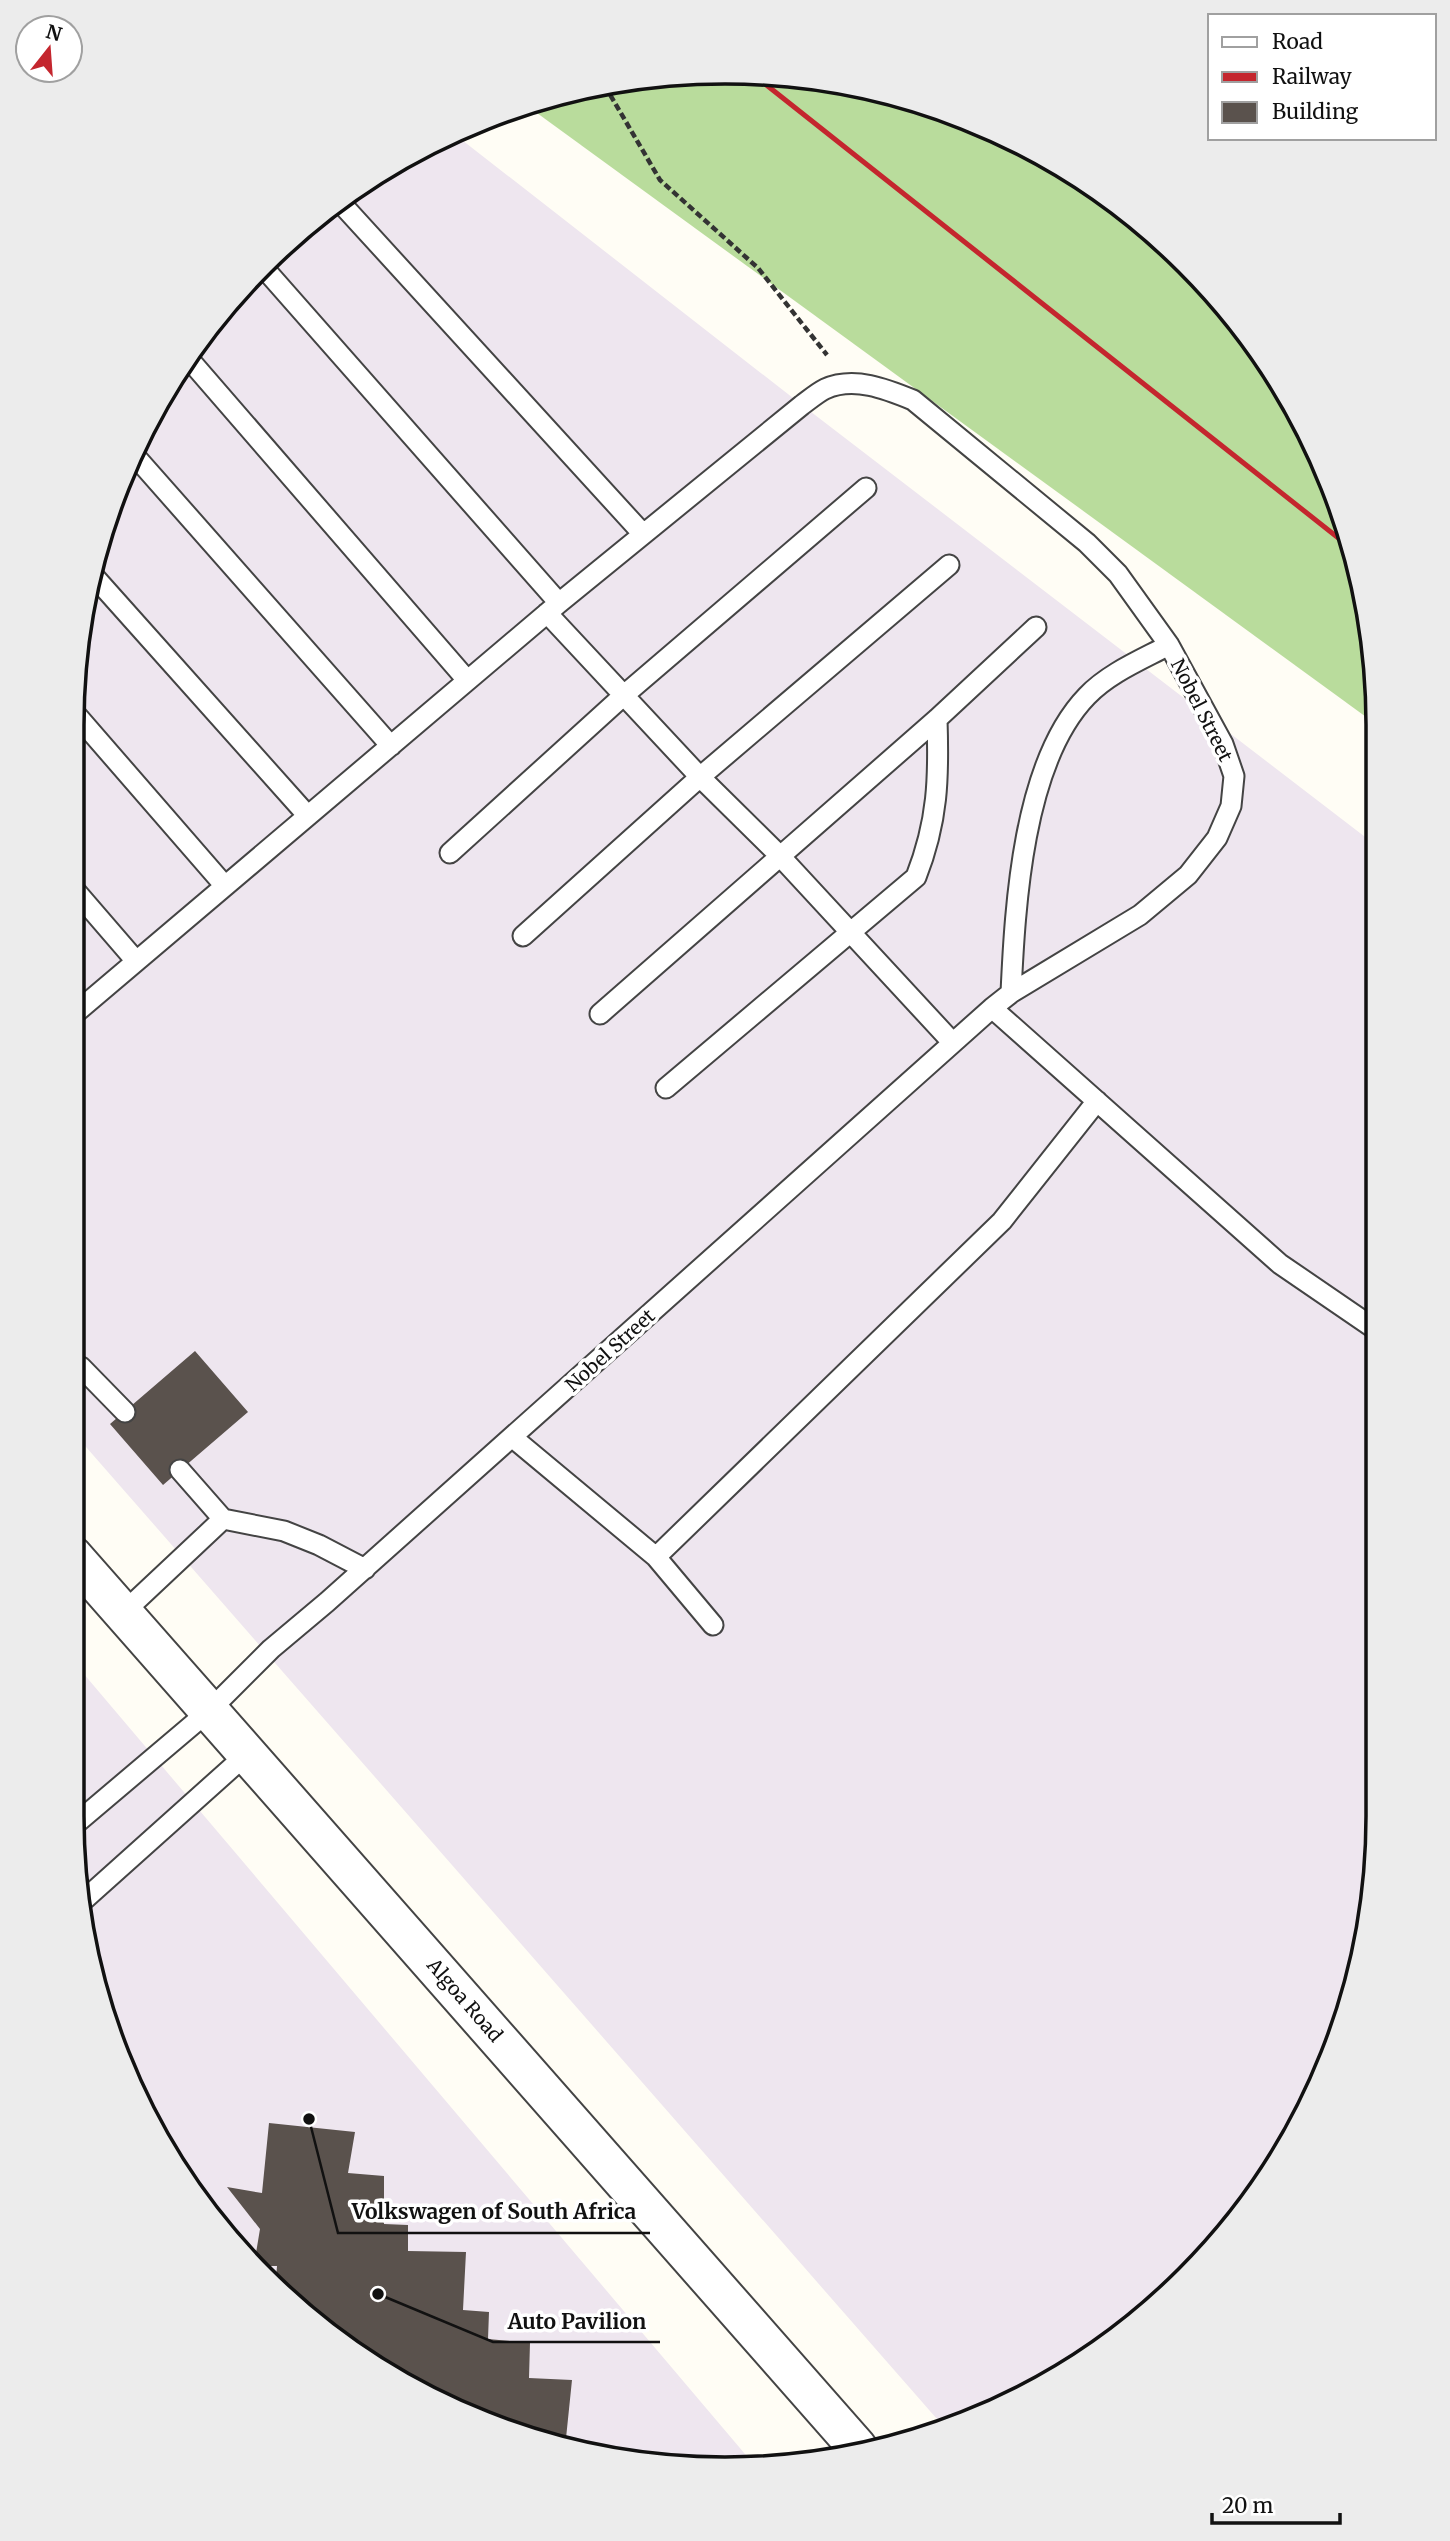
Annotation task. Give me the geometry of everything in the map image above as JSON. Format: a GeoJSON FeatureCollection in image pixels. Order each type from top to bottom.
{"type":"FeatureCollection","features":[{"type":"Feature","properties":{"kind":"street","name":"Algoa Road"},"geometry":{"type":"LineString","coordinates":[[84,1568],[854,2444]]}},
{"type":"Feature","properties":{"kind":"lane"},"geometry":{"type":"LineString","coordinates":[[346,208],[643,534]]}},
{"type":"Feature","properties":{"kind":"lane"},"geometry":{"type":"LineString","coordinates":[[269,275],[553,608],[623,696],[779,855],[952,1042]]}},
{"type":"Feature","properties":{"kind":"lane"},"geometry":{"type":"LineString","coordinates":[[194,365],[467,680]]}},
{"type":"Feature","properties":{"kind":"lane"},"geometry":{"type":"LineString","coordinates":[[84,1006],[553,608],[802,405],[827,389],[849,384],[880,387],[913,400],[1087,542],[1118,574],[1168,645]]}},
{"type":"Feature","properties":{"kind":"lane"},"geometry":{"type":"LineString","coordinates":[[141,462],[391,746]]}},
{"type":"Feature","properties":{"kind":"lane"},"geometry":{"type":"LineString","coordinates":[[450,853],[623,696],[866,488]]}},
{"type":"Feature","properties":{"kind":"lane"},"geometry":{"type":"LineString","coordinates":[[523,936],[700,777],[949,565]]}},
{"type":"Feature","properties":{"kind":"lane"},"geometry":{"type":"LineString","coordinates":[[100,583],[308,816]]}},
{"type":"Feature","properties":{"kind":"lane"},"geometry":{"type":"LineString","coordinates":[[600,1014],[937,719],[1036,627]]}},
{"type":"Feature","properties":{"kind":"lane","name":"Nobel Street"},"geometry":{"type":"LineString","coordinates":[[84,1817],[210,1710],[271,1649],[365,1569],[952,1042],[1011,993],[1140,915],[1188,875],[1217,838],[1231,806],[1234,776],[1223,744],[1168,645],[1115,674],[1087,696],[1063,727],[1041,780],[1028,832],[1014,921],[1011,993]]}},
{"type":"Feature","properties":{"kind":"lane"},"geometry":{"type":"LineString","coordinates":[[666,1088],[916,877],[928,845],[934,817],[939,767],[937,719]]}},
{"type":"Feature","properties":{"kind":"lane"},"geometry":{"type":"LineString","coordinates":[[84,725],[225,886]]}},
{"type":"Feature","properties":{"kind":"lane"},"geometry":{"type":"LineString","coordinates":[[84,901],[136,961]]}},
{"type":"Feature","properties":{"kind":"lane"},"geometry":{"type":"LineString","coordinates":[[992,1008],[1280,1264],[1366,1323]]}},
{"type":"Feature","properties":{"kind":"lane"},"geometry":{"type":"LineString","coordinates":[[656,1557],[1002,1221],[1097,1101]]}},
{"type":"Feature","properties":{"kind":"lane"},"geometry":{"type":"LineString","coordinates":[[84,1370],[125,1412]]}},
{"type":"Feature","properties":{"kind":"lane"},"geometry":{"type":"LineString","coordinates":[[512,1437],[656,1557],[713,1625]]}},
{"type":"Feature","properties":{"kind":"lane"},"geometry":{"type":"LineString","coordinates":[[180,1470],[223,1519],[284,1531],[319,1545],[365,1569]]}},
{"type":"Feature","properties":{"kind":"lane"},"geometry":{"type":"LineString","coordinates":[[124,1612],[223,1519]]}},
{"type":"Feature","properties":{"kind":"lane"},"geometry":{"type":"LineString","coordinates":[[89,1897],[248,1753]]}},
{"type":"Feature","properties":{"kind":"path"},"geometry":{"type":"LineString","coordinates":[[611,94],[660,180],[758,268],[849,384]]}},
{"type":"Feature","properties":{"kind":"shaded area"},"geometry":{"type":"Polygon","coordinates":[[[463,141],[1366,838],[1366,1816],[1361,1900],[1344,1982],[1332,2022],[1300,2100],[1258,2172],[1207,2239],[1148,2298],[1081,2349],[1009,2391],[938,2420],[84,1445],[85,683],[89,641],[106,559],[118,519],[150,441],[192,369],[243,302],[302,243],[335,216],[405,170],[463,141]]]}},
{"type":"Feature","properties":{"kind":"shaded area"},"geometry":{"type":"Polygon","coordinates":[[[84,1674],[747,2456],[683,2456],[600,2445],[519,2423],[480,2408],[404,2371],[335,2325],[302,2298],[243,2239],[192,2172],[150,2100],[118,2022],[106,1982],[89,1900],[85,1858],[84,1674]]]}},
{"type":"Feature","properties":{"kind":"green space"},"geometry":{"type":"Polygon","coordinates":[[[683,85],[767,85],[850,96],[931,118],[1009,150],[1046,170],[1115,216],[1148,243],[1207,302],[1258,369],[1300,441],[1332,519],[1354,600],[1361,641],[1366,717],[537,113],[600,96],[683,85]]]}},
{"type":"Feature","properties":{"kind":"building"},"geometry":{"type":"Polygon","coordinates":[[[195,1351],[248,1412],[163,1485],[110,1424],[195,1351]]]}},
{"type":"Feature","properties":{"kind":"building"},"geometry":{"type":"Polygon","coordinates":[[[269,2123],[355,2132],[348,2173],[384,2176],[384,2224],[408,2225],[408,2251],[466,2252],[463,2310],[489,2312],[488,2339],[530,2343],[529,2378],[572,2380],[566,2437],[519,2423],[441,2391],[404,2371],[335,2325],[276,2273],[277,2266],[269,2266],[256,2253],[260,2229],[227,2187],[262,2193],[269,2123]]]}},
{"type":"Feature","properties":{"kind":"railway"},"geometry":{"type":"LineString","coordinates":[[766,85],[1337,537]]}},
{"type":"Feature","properties":{"kind":"place","name":"Volkswagen of South Africa"},"geometry":{"type":"Point","coordinates":[309,2119]}},
{"type":"Feature","properties":{"kind":"place","name":"Auto Pavilion"},"geometry":{"type":"Point","coordinates":[378,2294]}}]}
